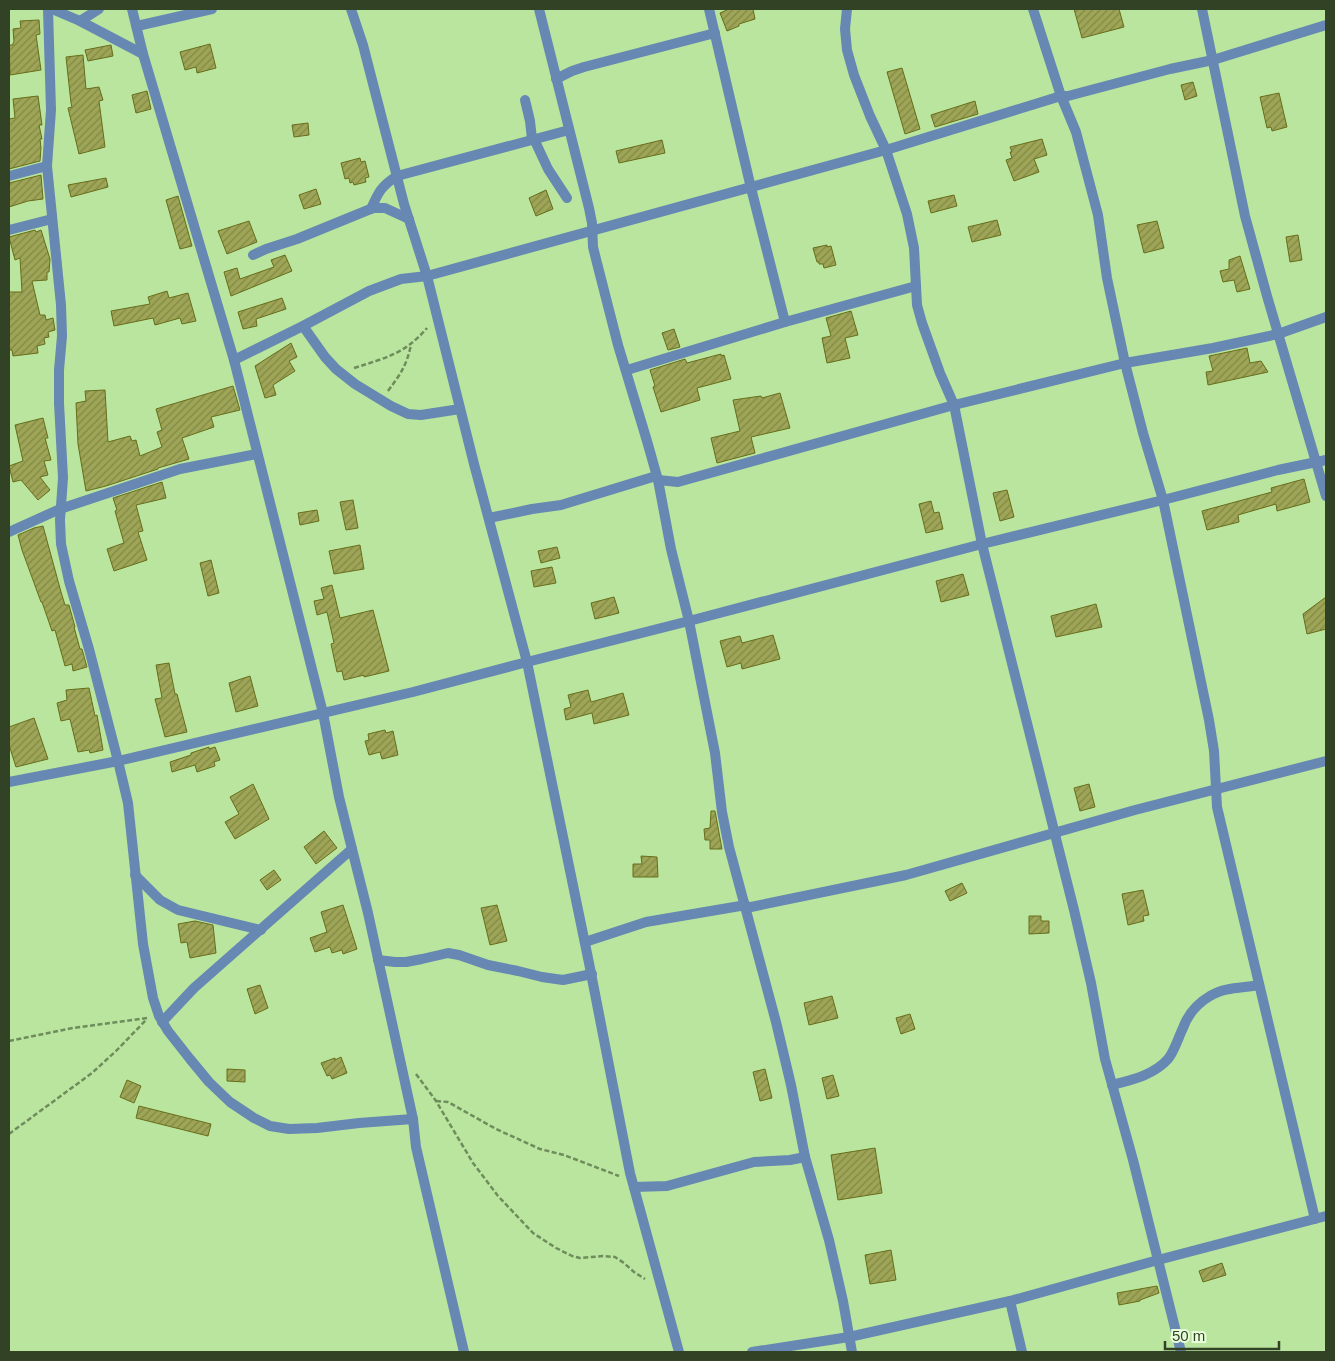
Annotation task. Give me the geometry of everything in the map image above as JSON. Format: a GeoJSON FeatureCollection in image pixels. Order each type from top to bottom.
{"type":"FeatureCollection","features":[{"type":"Feature","properties":{"kind":"street"},"geometry":{"type":"LineString","coordinates":[[143,54],[80,21],[50,9],[51,110],[47,166],[62,336],[59,370],[63,478],[60,509],[61,544],[69,581],[89,649],[128,803],[143,944],[156,1019],[209,1082],[230,1102],[270,1126],[289,1129],[317,1128],[413,1119]]}},
{"type":"Feature","properties":{"kind":"street"},"geometry":{"type":"LineString","coordinates":[[80,21],[100,9]]}},
{"type":"Feature","properties":{"kind":"street"},"geometry":{"type":"LineString","coordinates":[[132,9],[143,54],[234,360],[323,713],[339,797],[378,960],[413,1119],[416,1147],[464,1352]]}},
{"type":"Feature","properties":{"kind":"street"},"geometry":{"type":"LineString","coordinates":[[137,26],[212,9]]}},
{"type":"Feature","properties":{"kind":"street"},"geometry":{"type":"LineString","coordinates":[[351,9],[409,219],[427,276],[527,662],[633,1183],[680,1352]]}},
{"type":"Feature","properties":{"kind":"street"},"geometry":{"type":"LineString","coordinates":[[539,9],[589,208],[593,247],[597,263],[618,345],[657,478],[671,549],[689,621],[715,753],[722,812],[729,847],[789,1076],[805,1157],[831,1249],[843,1301],[852,1352]]}},
{"type":"Feature","properties":{"kind":"street"},"geometry":{"type":"LineString","coordinates":[[710,9],[751,188],[785,322]]}},
{"type":"Feature","properties":{"kind":"street"},"geometry":{"type":"LineString","coordinates":[[847,9],[845,39],[848,56],[870,116],[886,150],[906,214],[914,248],[917,304],[940,373],[954,405],[982,544],[1092,983],[1105,1059],[1181,1352]]}},
{"type":"Feature","properties":{"kind":"street"},"geometry":{"type":"LineString","coordinates":[[1033,9],[1061,96],[1076,132],[1098,215],[1107,278],[1125,363],[1143,433],[1164,500],[1209,720],[1214,751],[1217,807],[1315,1219]]}},
{"type":"Feature","properties":{"kind":"street"},"geometry":{"type":"LineString","coordinates":[[1202,9],[1246,216],[1278,334],[1322,461],[1326,496]]}},
{"type":"Feature","properties":{"kind":"street"},"geometry":{"type":"LineString","coordinates":[[234,360],[369,291],[401,280],[427,276],[592,232],[886,150],[1061,96],[1068,96],[1170,69],[1213,60],[1326,26]]}},
{"type":"Feature","properties":{"kind":"street"},"geometry":{"type":"LineString","coordinates":[[556,79],[584,67],[715,33]]}},
{"type":"Feature","properties":{"kind":"street"},"geometry":{"type":"LineString","coordinates":[[525,100],[533,139],[548,169],[567,198]]}},
{"type":"Feature","properties":{"kind":"street"},"geometry":{"type":"LineString","coordinates":[[371,209],[378,193],[397,176],[569,130]]}},
{"type":"Feature","properties":{"kind":"street"},"geometry":{"type":"LineString","coordinates":[[9,176],[47,166]]}},
{"type":"Feature","properties":{"kind":"street"},"geometry":{"type":"LineString","coordinates":[[253,256],[266,249],[297,239],[371,209],[385,208],[409,219]]}},
{"type":"Feature","properties":{"kind":"street"},"geometry":{"type":"LineString","coordinates":[[9,230],[52,218]]}},
{"type":"Feature","properties":{"kind":"street"},"geometry":{"type":"LineString","coordinates":[[626,370],[785,322],[916,286]]}},
{"type":"Feature","properties":{"kind":"street"},"geometry":{"type":"LineString","coordinates":[[489,518],[561,505],[657,478],[678,482],[954,405],[1125,363],[1213,348],[1278,334],[1326,317]]}},
{"type":"Feature","properties":{"kind":"street"},"geometry":{"type":"LineString","coordinates":[[303,326],[325,357],[340,372],[381,400],[408,414],[421,415],[460,409]]}},
{"type":"Feature","properties":{"kind":"street"},"geometry":{"type":"LineString","coordinates":[[9,532],[60,509],[180,469],[257,454]]}},
{"type":"Feature","properties":{"kind":"street"},"geometry":{"type":"LineString","coordinates":[[9,782],[118,761],[413,692],[982,544],[1278,470],[1322,461]]}},
{"type":"Feature","properties":{"kind":"street"},"geometry":{"type":"LineString","coordinates":[[585,942],[646,922],[746,907],[906,875],[1135,810],[1326,761]]}},
{"type":"Feature","properties":{"kind":"street"},"geometry":{"type":"LineString","coordinates":[[156,1019],[261,930],[352,849]]}},
{"type":"Feature","properties":{"kind":"street"},"geometry":{"type":"LineString","coordinates":[[135,875],[160,900],[178,910],[261,930]]}},
{"type":"Feature","properties":{"kind":"street"},"geometry":{"type":"LineString","coordinates":[[378,960],[406,962],[448,953],[542,978],[563,980],[592,974]]}},
{"type":"Feature","properties":{"kind":"street"},"geometry":{"type":"LineString","coordinates":[[1112,1085],[1138,1078],[1154,1071],[1167,1060],[1177,1045],[1183,1026],[1191,1012],[1200,1003],[1221,991],[1259,985]]}},
{"type":"Feature","properties":{"kind":"street"},"geometry":{"type":"LineString","coordinates":[[633,1183],[667,1186],[754,1162],[790,1160],[805,1157]]}},
{"type":"Feature","properties":{"kind":"street"},"geometry":{"type":"LineString","coordinates":[[752,1352],[849,1337],[1010,1301],[1326,1216]]}},
{"type":"Feature","properties":{"kind":"street"},"geometry":{"type":"LineString","coordinates":[[1010,1301],[1022,1352]]}},
{"type":"Feature","properties":{"kind":"path"},"geometry":{"type":"LineString","coordinates":[[340,372],[394,355],[420,337],[437,316]]}},
{"type":"Feature","properties":{"kind":"path"},"geometry":{"type":"LineString","coordinates":[[381,400],[401,374],[407,363],[412,344]]}},
{"type":"Feature","properties":{"kind":"path"},"geometry":{"type":"LineString","coordinates":[[9,1041],[73,1028],[156,1019]]}},
{"type":"Feature","properties":{"kind":"path"},"geometry":{"type":"LineString","coordinates":[[9,1134],[92,1073],[156,1019]]}},
{"type":"Feature","properties":{"kind":"path"},"geometry":{"type":"LineString","coordinates":[[416,1073],[436,1101],[472,1163],[498,1196],[533,1233],[572,1256],[580,1258],[603,1256],[615,1258],[634,1272],[661,1286]]}},
{"type":"Feature","properties":{"kind":"path"},"geometry":{"type":"LineString","coordinates":[[436,1101],[448,1102],[496,1130],[540,1149],[564,1155],[621,1176],[633,1183]]}},
{"type":"Feature","properties":{"kind":"building"},"geometry":{"type":"Polygon","coordinates":[[[729,9],[753,9],[755,19],[739,24],[739,26],[727,31],[720,13],[729,9]]]}},
{"type":"Feature","properties":{"kind":"building"},"geometry":{"type":"Polygon","coordinates":[[[1074,9],[1119,9],[1124,27],[1082,38],[1074,9]]]}},
{"type":"Feature","properties":{"kind":"building"},"geometry":{"type":"Polygon","coordinates":[[[39,20],[40,34],[36,35],[41,70],[10,75],[9,45],[13,45],[14,42],[13,29],[21,28],[20,21],[39,20]]]}},
{"type":"Feature","properties":{"kind":"building"},"geometry":{"type":"Polygon","coordinates":[[[210,44],[216,68],[197,73],[196,67],[185,70],[180,52],[210,44]]]}},
{"type":"Feature","properties":{"kind":"building"},"geometry":{"type":"Polygon","coordinates":[[[111,45],[113,56],[88,61],[85,50],[111,45]]]}},
{"type":"Feature","properties":{"kind":"building"},"geometry":{"type":"Polygon","coordinates":[[[83,55],[86,89],[99,87],[103,100],[99,101],[105,147],[79,154],[68,108],[72,107],[66,57],[83,55]]]}},
{"type":"Feature","properties":{"kind":"building"},"geometry":{"type":"Polygon","coordinates":[[[902,68],[920,129],[905,134],[887,72],[902,68]]]}},
{"type":"Feature","properties":{"kind":"building"},"geometry":{"type":"Polygon","coordinates":[[[1193,82],[1197,96],[1185,100],[1181,85],[1193,82]]]}},
{"type":"Feature","properties":{"kind":"building"},"geometry":{"type":"Polygon","coordinates":[[[147,91],[151,109],[136,113],[132,95],[147,91]]]}},
{"type":"Feature","properties":{"kind":"building"},"geometry":{"type":"Polygon","coordinates":[[[1279,93],[1287,127],[1272,131],[1271,127],[1267,128],[1260,97],[1279,93]]]}},
{"type":"Feature","properties":{"kind":"building"},"geometry":{"type":"Polygon","coordinates":[[[38,96],[42,125],[39,125],[42,139],[40,139],[40,161],[9,169],[9,119],[15,118],[13,99],[38,96]]]}},
{"type":"Feature","properties":{"kind":"building"},"geometry":{"type":"Polygon","coordinates":[[[975,101],[978,114],[935,127],[931,115],[975,101]]]}},
{"type":"Feature","properties":{"kind":"building"},"geometry":{"type":"Polygon","coordinates":[[[308,123],[309,135],[294,137],[292,125],[308,123]]]}},
{"type":"Feature","properties":{"kind":"building"},"geometry":{"type":"Polygon","coordinates":[[[1042,139],[1047,155],[1034,159],[1039,172],[1014,181],[1006,160],[1012,158],[1010,147],[1042,139]]]}},
{"type":"Feature","properties":{"kind":"building"},"geometry":{"type":"Polygon","coordinates":[[[662,140],[665,153],[619,163],[616,151],[662,140]]]}},
{"type":"Feature","properties":{"kind":"building"},"geometry":{"type":"Polygon","coordinates":[[[360,158],[361,162],[365,161],[369,177],[365,178],[366,182],[354,185],[353,182],[350,183],[349,178],[345,179],[341,163],[360,158]]]}},
{"type":"Feature","properties":{"kind":"building"},"geometry":{"type":"Polygon","coordinates":[[[41,175],[43,199],[9,207],[9,183],[41,175]]]}},
{"type":"Feature","properties":{"kind":"building"},"geometry":{"type":"Polygon","coordinates":[[[106,178],[108,187],[71,197],[68,185],[106,178]]]}},
{"type":"Feature","properties":{"kind":"building"},"geometry":{"type":"Polygon","coordinates":[[[316,189],[321,204],[304,209],[299,195],[316,189]]]}},
{"type":"Feature","properties":{"kind":"building"},"geometry":{"type":"Polygon","coordinates":[[[546,190],[553,209],[536,216],[529,198],[546,190]]]}},
{"type":"Feature","properties":{"kind":"building"},"geometry":{"type":"Polygon","coordinates":[[[954,195],[957,206],[931,213],[928,201],[954,195]]]}},
{"type":"Feature","properties":{"kind":"building"},"geometry":{"type":"Polygon","coordinates":[[[178,196],[192,246],[180,249],[166,200],[178,196]]]}},
{"type":"Feature","properties":{"kind":"building"},"geometry":{"type":"Polygon","coordinates":[[[997,220],[1001,235],[972,242],[968,227],[997,220]]]}},
{"type":"Feature","properties":{"kind":"building"},"geometry":{"type":"Polygon","coordinates":[[[249,221],[257,242],[227,254],[218,231],[249,221]]]}},
{"type":"Feature","properties":{"kind":"building"},"geometry":{"type":"Polygon","coordinates":[[[1157,221],[1164,248],[1144,253],[1137,225],[1157,221]]]}},
{"type":"Feature","properties":{"kind":"building"},"geometry":{"type":"Polygon","coordinates":[[[35,230],[36,232],[41,230],[50,259],[47,280],[32,281],[40,315],[45,315],[46,320],[53,318],[55,330],[48,332],[49,337],[44,338],[45,344],[37,346],[38,353],[13,356],[12,350],[9,350],[9,292],[22,292],[20,258],[15,260],[9,237],[35,230]]]}},
{"type":"Feature","properties":{"kind":"building"},"geometry":{"type":"Polygon","coordinates":[[[1298,235],[1302,260],[1290,262],[1286,237],[1298,235]]]}},
{"type":"Feature","properties":{"kind":"building"},"geometry":{"type":"Polygon","coordinates":[[[827,245],[827,247],[831,246],[836,265],[824,268],[823,264],[817,262],[813,248],[827,245]]]}},
{"type":"Feature","properties":{"kind":"building"},"geometry":{"type":"Polygon","coordinates":[[[285,255],[292,271],[231,296],[224,272],[237,268],[240,279],[274,267],[271,260],[285,255]]]}},
{"type":"Feature","properties":{"kind":"building"},"geometry":{"type":"Polygon","coordinates":[[[1240,256],[1250,289],[1237,292],[1234,280],[1223,282],[1220,271],[1229,269],[1229,260],[1240,256]]]}},
{"type":"Feature","properties":{"kind":"building"},"geometry":{"type":"Polygon","coordinates":[[[167,291],[169,298],[188,293],[196,321],[182,324],[180,318],[155,325],[153,318],[114,326],[111,311],[150,304],[148,297],[167,291]]]}},
{"type":"Feature","properties":{"kind":"building"},"geometry":{"type":"Polygon","coordinates":[[[282,298],[286,309],[256,319],[257,326],[243,329],[238,312],[282,298]]]}},
{"type":"Feature","properties":{"kind":"building"},"geometry":{"type":"Polygon","coordinates":[[[851,311],[858,335],[845,338],[850,358],[827,363],[822,338],[831,336],[826,318],[851,311]]]}},
{"type":"Feature","properties":{"kind":"building"},"geometry":{"type":"Polygon","coordinates":[[[674,329],[680,347],[668,350],[662,333],[674,329]]]}},
{"type":"Feature","properties":{"kind":"building"},"geometry":{"type":"Polygon","coordinates":[[[291,343],[297,357],[289,361],[295,371],[273,385],[276,395],[265,398],[255,366],[291,343]]]}},
{"type":"Feature","properties":{"kind":"building"},"geometry":{"type":"Polygon","coordinates":[[[1247,348],[1250,363],[1261,361],[1268,372],[1208,385],[1206,372],[1213,371],[1209,356],[1247,348]]]}},
{"type":"Feature","properties":{"kind":"building"},"geometry":{"type":"Polygon","coordinates":[[[721,354],[721,356],[724,355],[731,379],[697,388],[700,400],[661,412],[650,370],[685,359],[687,363],[721,354]]]}},
{"type":"Feature","properties":{"kind":"building"},"geometry":{"type":"Polygon","coordinates":[[[233,386],[240,410],[211,417],[214,427],[182,438],[189,459],[86,491],[78,444],[76,403],[86,401],[85,391],[105,390],[108,442],[130,436],[132,441],[136,440],[140,456],[162,447],[157,432],[162,430],[156,409],[233,386]]]}},
{"type":"Feature","properties":{"kind":"building"},"geometry":{"type":"Polygon","coordinates":[[[780,393],[790,428],[751,437],[755,453],[717,463],[711,438],[740,431],[733,400],[761,396],[762,398],[780,393]]]}},
{"type":"Feature","properties":{"kind":"building"},"geometry":{"type":"Polygon","coordinates":[[[43,418],[48,438],[45,438],[51,460],[44,461],[48,475],[40,477],[50,490],[38,500],[21,480],[13,482],[9,466],[23,461],[15,425],[43,418]]]}},
{"type":"Feature","properties":{"kind":"building"},"geometry":{"type":"Polygon","coordinates":[[[1304,479],[1310,502],[1277,511],[1276,504],[1238,515],[1239,522],[1207,530],[1202,511],[1272,492],[1271,488],[1304,479]]]}},
{"type":"Feature","properties":{"kind":"building"},"geometry":{"type":"Polygon","coordinates":[[[162,482],[166,498],[136,505],[143,531],[138,532],[147,560],[114,571],[107,549],[124,543],[113,498],[162,482]]]}},
{"type":"Feature","properties":{"kind":"building"},"geometry":{"type":"Polygon","coordinates":[[[1007,490],[1014,517],[1000,521],[993,493],[1007,490]]]}},
{"type":"Feature","properties":{"kind":"building"},"geometry":{"type":"Polygon","coordinates":[[[353,500],[358,528],[346,530],[340,502],[353,500]]]}},
{"type":"Feature","properties":{"kind":"building"},"geometry":{"type":"Polygon","coordinates":[[[931,501],[934,513],[939,512],[943,529],[926,533],[919,504],[931,501]]]}},
{"type":"Feature","properties":{"kind":"building"},"geometry":{"type":"Polygon","coordinates":[[[317,510],[319,521],[300,525],[298,513],[317,510]]]}},
{"type":"Feature","properties":{"kind":"building"},"geometry":{"type":"Polygon","coordinates":[[[43,526],[65,605],[69,605],[80,649],[82,649],[87,667],[73,671],[72,664],[65,666],[55,630],[52,631],[18,535],[43,526]]]}},
{"type":"Feature","properties":{"kind":"building"},"geometry":{"type":"Polygon","coordinates":[[[360,545],[364,569],[334,574],[329,551],[360,545]]]}},
{"type":"Feature","properties":{"kind":"building"},"geometry":{"type":"Polygon","coordinates":[[[557,547],[560,558],[541,563],[538,551],[557,547]]]}},
{"type":"Feature","properties":{"kind":"building"},"geometry":{"type":"Polygon","coordinates":[[[211,560],[219,593],[208,596],[200,563],[211,560]]]}},
{"type":"Feature","properties":{"kind":"building"},"geometry":{"type":"Polygon","coordinates":[[[552,567],[556,583],[534,587],[531,571],[552,567]]]}},
{"type":"Feature","properties":{"kind":"building"},"geometry":{"type":"Polygon","coordinates":[[[963,574],[969,595],[941,602],[936,581],[963,574]]]}},
{"type":"Feature","properties":{"kind":"building"},"geometry":{"type":"Polygon","coordinates":[[[332,585],[340,618],[373,610],[389,671],[344,680],[342,671],[337,672],[331,644],[334,643],[327,612],[317,615],[314,601],[324,599],[321,588],[332,585]]]}},
{"type":"Feature","properties":{"kind":"building"},"geometry":{"type":"Polygon","coordinates":[[[614,597],[619,613],[595,619],[591,603],[614,597]]]}},
{"type":"Feature","properties":{"kind":"building"},"geometry":{"type":"Polygon","coordinates":[[[1326,597],[1326,629],[1307,634],[1303,614],[1326,597]]]}},
{"type":"Feature","properties":{"kind":"building"},"geometry":{"type":"Polygon","coordinates":[[[1096,604],[1102,627],[1056,637],[1051,616],[1096,604]]]}},
{"type":"Feature","properties":{"kind":"building"},"geometry":{"type":"Polygon","coordinates":[[[773,635],[780,659],[742,669],[741,663],[727,667],[720,641],[740,636],[742,643],[773,635]]]}},
{"type":"Feature","properties":{"kind":"building"},"geometry":{"type":"Polygon","coordinates":[[[169,663],[175,694],[177,694],[187,732],[165,737],[155,699],[162,698],[156,665],[169,663]]]}},
{"type":"Feature","properties":{"kind":"building"},"geometry":{"type":"Polygon","coordinates":[[[250,676],[258,706],[236,712],[229,683],[250,676]]]}},
{"type":"Feature","properties":{"kind":"building"},"geometry":{"type":"Polygon","coordinates":[[[89,688],[95,716],[97,715],[103,750],[90,753],[89,750],[78,752],[70,719],[61,721],[57,703],[67,700],[66,690],[89,688]]]}},
{"type":"Feature","properties":{"kind":"building"},"geometry":{"type":"Polygon","coordinates":[[[588,690],[591,702],[623,693],[629,715],[594,724],[592,713],[566,720],[564,709],[571,707],[568,695],[588,690]]]}},
{"type":"Feature","properties":{"kind":"building"},"geometry":{"type":"Polygon","coordinates":[[[34,718],[48,759],[16,767],[9,745],[9,727],[34,718]]]}},
{"type":"Feature","properties":{"kind":"building"},"geometry":{"type":"Polygon","coordinates":[[[385,730],[386,733],[393,731],[398,755],[382,759],[380,752],[369,755],[365,741],[369,740],[368,734],[385,730]]]}},
{"type":"Feature","properties":{"kind":"building"},"geometry":{"type":"Polygon","coordinates":[[[209,747],[209,749],[215,747],[220,760],[214,762],[215,766],[197,772],[195,765],[172,772],[170,762],[209,747]]]}},
{"type":"Feature","properties":{"kind":"building"},"geometry":{"type":"Polygon","coordinates":[[[253,784],[269,819],[235,839],[225,822],[239,814],[230,797],[253,784]]]}},
{"type":"Feature","properties":{"kind":"building"},"geometry":{"type":"Polygon","coordinates":[[[1089,784],[1095,807],[1080,811],[1074,788],[1089,784]]]}},
{"type":"Feature","properties":{"kind":"building"},"geometry":{"type":"Polygon","coordinates":[[[711,811],[715,811],[722,849],[710,849],[710,840],[705,840],[704,829],[710,828],[711,811]]]}},
{"type":"Feature","properties":{"kind":"building"},"geometry":{"type":"Polygon","coordinates":[[[324,831],[337,848],[316,864],[304,847],[324,831]]]}},
{"type":"Feature","properties":{"kind":"building"},"geometry":{"type":"Polygon","coordinates":[[[641,856],[657,857],[658,877],[633,877],[633,864],[642,864],[641,856]]]}},
{"type":"Feature","properties":{"kind":"building"},"geometry":{"type":"Polygon","coordinates":[[[274,870],[281,880],[267,890],[260,880],[274,870]]]}},
{"type":"Feature","properties":{"kind":"building"},"geometry":{"type":"Polygon","coordinates":[[[962,883],[967,893],[950,901],[945,891],[962,883]]]}},
{"type":"Feature","properties":{"kind":"building"},"geometry":{"type":"Polygon","coordinates":[[[1143,890],[1149,915],[1143,916],[1144,921],[1128,925],[1122,894],[1143,890]]]}},
{"type":"Feature","properties":{"kind":"building"},"geometry":{"type":"Polygon","coordinates":[[[343,905],[357,949],[343,954],[342,950],[332,953],[330,947],[315,952],[310,938],[327,932],[321,912],[343,905]]]}},
{"type":"Feature","properties":{"kind":"building"},"geometry":{"type":"Polygon","coordinates":[[[497,905],[507,941],[490,945],[481,908],[497,905]]]}},
{"type":"Feature","properties":{"kind":"building"},"geometry":{"type":"Polygon","coordinates":[[[1029,916],[1041,916],[1041,921],[1049,921],[1049,933],[1029,934],[1029,916]]]}},
{"type":"Feature","properties":{"kind":"building"},"geometry":{"type":"Polygon","coordinates":[[[195,921],[213,925],[216,953],[190,958],[187,942],[181,943],[178,924],[195,921]]]}},
{"type":"Feature","properties":{"kind":"building"},"geometry":{"type":"Polygon","coordinates":[[[260,985],[268,1008],[255,1014],[247,989],[260,985]]]}},
{"type":"Feature","properties":{"kind":"building"},"geometry":{"type":"Polygon","coordinates":[[[832,996],[838,1018],[809,1025],[804,1003],[832,996]]]}},
{"type":"Feature","properties":{"kind":"building"},"geometry":{"type":"Polygon","coordinates":[[[910,1014],[915,1029],[901,1034],[896,1018],[910,1014]]]}},
{"type":"Feature","properties":{"kind":"building"},"geometry":{"type":"Polygon","coordinates":[[[341,1057],[347,1073],[332,1079],[330,1075],[327,1076],[321,1063],[341,1057]]]}},
{"type":"Feature","properties":{"kind":"building"},"geometry":{"type":"Polygon","coordinates":[[[227,1069],[245,1070],[245,1082],[227,1081],[227,1069]]]}},
{"type":"Feature","properties":{"kind":"building"},"geometry":{"type":"Polygon","coordinates":[[[765,1069],[772,1098],[760,1101],[753,1072],[765,1069]]]}},
{"type":"Feature","properties":{"kind":"building"},"geometry":{"type":"Polygon","coordinates":[[[833,1075],[839,1096],[827,1099],[822,1078],[833,1075]]]}},
{"type":"Feature","properties":{"kind":"building"},"geometry":{"type":"Polygon","coordinates":[[[127,1080],[141,1086],[134,1103],[120,1097],[127,1080]]]}},
{"type":"Feature","properties":{"kind":"building"},"geometry":{"type":"Polygon","coordinates":[[[139,1106],[211,1124],[208,1136],[136,1118],[139,1106]]]}},
{"type":"Feature","properties":{"kind":"building"},"geometry":{"type":"Polygon","coordinates":[[[875,1148],[882,1193],[838,1200],[831,1155],[875,1148]]]}},
{"type":"Feature","properties":{"kind":"building"},"geometry":{"type":"Polygon","coordinates":[[[891,1250],[896,1280],[870,1284],[865,1255],[891,1250]]]}},
{"type":"Feature","properties":{"kind":"building"},"geometry":{"type":"Polygon","coordinates":[[[1222,1263],[1226,1275],[1203,1282],[1199,1271],[1222,1263]]]}},
{"type":"Feature","properties":{"kind":"building"},"geometry":{"type":"Polygon","coordinates":[[[1157,1286],[1159,1293],[1140,1301],[1119,1305],[1117,1293],[1157,1286]]]}}]}
